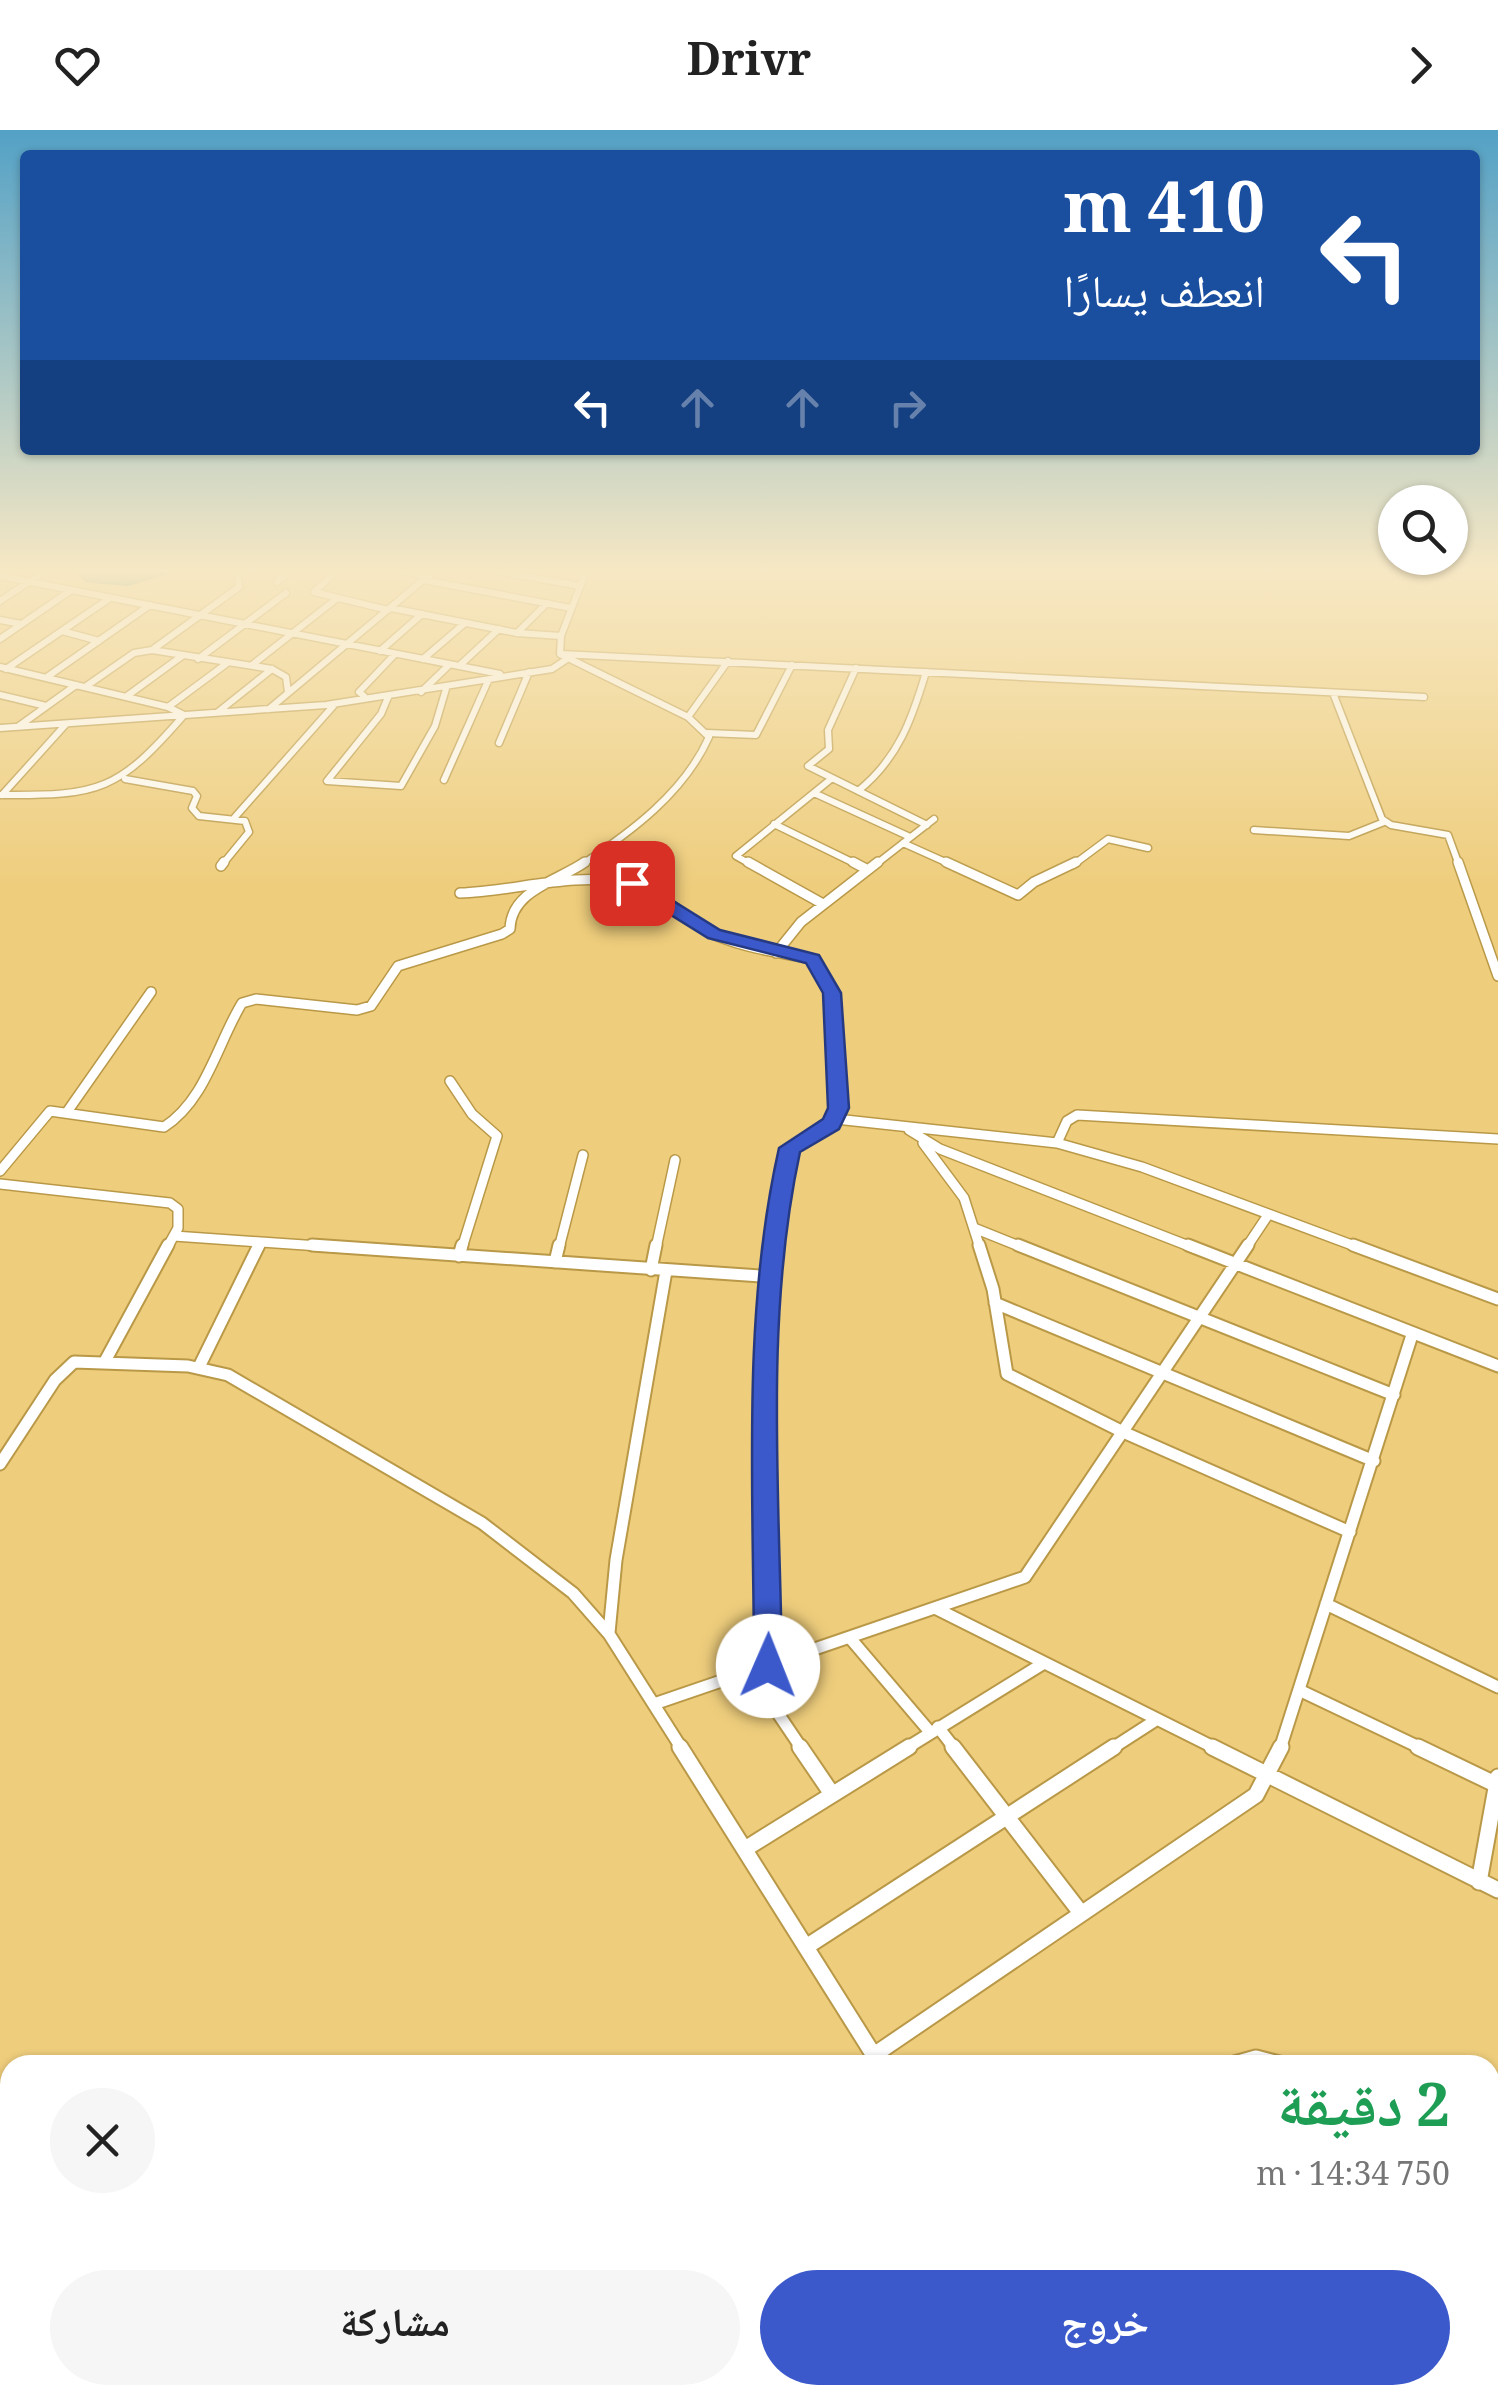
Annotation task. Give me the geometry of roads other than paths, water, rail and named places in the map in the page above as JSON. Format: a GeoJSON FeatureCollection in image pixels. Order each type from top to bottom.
{"type":"FeatureCollection","features":[{"type":"Feature","properties":{"kind":"street"},"geometry":{"type":"LineString","coordinates":[[43,677],[168,706],[184,715]]}},
{"type":"Feature","properties":{"kind":"street"},"geometry":{"type":"LineString","coordinates":[[20,726],[95,677]]}},
{"type":"Feature","properties":{"kind":"street"},"geometry":{"type":"LineString","coordinates":[[126,696],[152,677]]}},
{"type":"Feature","properties":{"kind":"street"},"geometry":{"type":"LineString","coordinates":[[168,706],[208,677]]}},
{"type":"Feature","properties":{"kind":"street"},"geometry":{"type":"LineString","coordinates":[[218,712],[263,677]]}},
{"type":"Feature","properties":{"kind":"street"},"geometry":{"type":"LineString","coordinates":[[286,677],[288,692]]}},
{"type":"Feature","properties":{"kind":"street"},"geometry":{"type":"LineString","coordinates":[[268,709],[305,677]]}},
{"type":"Feature","properties":{"kind":"street"},"geometry":{"type":"LineString","coordinates":[[364,696],[359,692],[370,677]]}},
{"type":"Feature","properties":{"kind":"street"},"geometry":{"type":"LineString","coordinates":[[421,692],[436,677]]}},
{"type":"Feature","properties":{"kind":"street"},"geometry":{"type":"LineString","coordinates":[[0,724],[20,726],[336,703],[364,696],[446,689],[502,677]]}},
{"type":"Feature","properties":{"kind":"street"},"geometry":{"type":"LineString","coordinates":[[498,743],[527,677]]}},
{"type":"Feature","properties":{"kind":"street"},"geometry":{"type":"LineString","coordinates":[[607,677],[688,717],[707,733],[756,735],[786,677]]}},
{"type":"Feature","properties":{"kind":"street"},"geometry":{"type":"LineString","coordinates":[[688,717],[716,677]]}},
{"type":"Feature","properties":{"kind":"street"},"geometry":{"type":"LineString","coordinates":[[776,953],[824,904],[930,822],[808,766],[830,748],[828,730],[852,677]]}},
{"type":"Feature","properties":{"kind":"street"},"geometry":{"type":"LineString","coordinates":[[862,788],[877,776],[909,730],[924,677]]}},
{"type":"Feature","properties":{"kind":"street"},"geometry":{"type":"LineString","coordinates":[[1031,677],[1424,697]]}},
{"type":"Feature","properties":{"kind":"street"},"geometry":{"type":"LineString","coordinates":[[444,780],[488,681]]}},
{"type":"Feature","properties":{"kind":"street"},"geometry":{"type":"LineString","coordinates":[[389,695],[381,714],[327,781],[401,786],[435,726],[446,689]]}},
{"type":"Feature","properties":{"kind":"street"},"geometry":{"type":"LineString","coordinates":[[1333,692],[1384,822]]}},
{"type":"Feature","properties":{"kind":"street"},"geometry":{"type":"LineString","coordinates":[[0,695],[46,706]]}},
{"type":"Feature","properties":{"kind":"street"},"geometry":{"type":"LineString","coordinates":[[235,817],[336,703]]}},
{"type":"Feature","properties":{"kind":"street"},"geometry":{"type":"LineString","coordinates":[[1,795],[72,796],[124,778],[184,715]]}},
{"type":"Feature","properties":{"kind":"street"},"geometry":{"type":"LineString","coordinates":[[1,795],[67,723]]}},
{"type":"Feature","properties":{"kind":"street"},"geometry":{"type":"LineString","coordinates":[[0,1171],[45,1114],[67,1112],[164,1128],[172,1124],[190,1102],[242,1002],[256,998],[366,1009],[399,966],[472,940],[499,937],[510,928],[512,913],[524,897],[648,814],[695,763],[706,747],[707,733]]}},
{"type":"Feature","properties":{"kind":"street"},"geometry":{"type":"LineString","coordinates":[[124,778],[193,791],[197,796],[192,808],[199,816],[245,821],[249,832],[220,866]]}},
{"type":"Feature","properties":{"kind":"street"},"geometry":{"type":"LineString","coordinates":[[824,904],[736,856],[831,779]]}},
{"type":"Feature","properties":{"kind":"street"},"geometry":{"type":"LineString","coordinates":[[814,792],[1018,895],[1034,882],[1065,871],[1102,841],[1118,838],[1148,848]]}},
{"type":"Feature","properties":{"kind":"street"},"geometry":{"type":"LineString","coordinates":[[1254,830],[1350,836],[1384,822],[1447,833],[1495,957],[1498,976]]}},
{"type":"Feature","properties":{"kind":"street"},"geometry":{"type":"LineString","coordinates":[[774,824],[868,870]]}},
{"type":"Feature","properties":{"kind":"street"},"geometry":{"type":"LineString","coordinates":[[460,894],[551,882],[642,886],[697,926],[776,953],[817,962],[832,993],[836,1119]]}},
{"type":"Feature","properties":{"kind":"street"},"geometry":{"type":"LineString","coordinates":[[67,1112],[151,992]]}},
{"type":"Feature","properties":{"kind":"street"},"geometry":{"type":"LineString","coordinates":[[450,1081],[472,1114],[497,1136],[459,1256]]}},
{"type":"Feature","properties":{"kind":"street"},"geometry":{"type":"LineString","coordinates":[[1056,1143],[1067,1121],[1076,1115],[1498,1139]]}},
{"type":"Feature","properties":{"kind":"street"},"geometry":{"type":"LineString","coordinates":[[768,1666],[766,1342],[781,1188],[790,1148],[836,1119],[908,1130],[1056,1143],[1142,1166],[1498,1300]]}},
{"type":"Feature","properties":{"kind":"street"},"geometry":{"type":"LineString","coordinates":[[908,1130],[922,1141],[958,1186],[995,1304],[1007,1374],[1123,1432],[1350,1532]]}},
{"type":"Feature","properties":{"kind":"street"},"geometry":{"type":"LineString","coordinates":[[922,1141],[1498,1366]]}},
{"type":"Feature","properties":{"kind":"street"},"geometry":{"type":"LineString","coordinates":[[555,1262],[583,1155]]}},
{"type":"Feature","properties":{"kind":"street"},"geometry":{"type":"LineString","coordinates":[[651,1270],[674,1160]]}},
{"type":"Feature","properties":{"kind":"street"},"geometry":{"type":"LineString","coordinates":[[0,1184],[170,1203],[180,1216],[174,1236],[104,1363]]}},
{"type":"Feature","properties":{"kind":"street"},"geometry":{"type":"LineString","coordinates":[[654,1704],[1025,1577],[1268,1215]]}},
{"type":"Feature","properties":{"kind":"street"},"geometry":{"type":"LineString","coordinates":[[974,1228],[1394,1395]]}},
{"type":"Feature","properties":{"kind":"street"},"geometry":{"type":"LineString","coordinates":[[174,1236],[774,1277]]}},
{"type":"Feature","properties":{"kind":"street"},"geometry":{"type":"LineString","coordinates":[[199,1368],[261,1242]]}},
{"type":"Feature","properties":{"kind":"street"},"geometry":{"type":"LineString","coordinates":[[609,1634],[628,1489],[666,1271]]}},
{"type":"Feature","properties":{"kind":"street"},"geometry":{"type":"LineString","coordinates":[[995,1304],[1164,1371],[1374,1462]]}},
{"type":"Feature","properties":{"kind":"street"},"geometry":{"type":"LineString","coordinates":[[884,2055],[1256,1795],[1269,1778],[1412,1335]]}},
{"type":"Feature","properties":{"kind":"street"},"geometry":{"type":"LineString","coordinates":[[0,1464],[65,1367],[82,1360],[199,1368],[228,1376],[515,1548],[584,1604],[609,1634],[874,2055]]}},
{"type":"Feature","properties":{"kind":"street"},"geometry":{"type":"LineString","coordinates":[[1326,1604],[1498,1687]]}},
{"type":"Feature","properties":{"kind":"street"},"geometry":{"type":"LineString","coordinates":[[937,1609],[1498,1890]]}},
{"type":"Feature","properties":{"kind":"street"},"geometry":{"type":"LineString","coordinates":[[850,1638],[934,1730],[1082,1914]]}},
{"type":"Feature","properties":{"kind":"street"},"geometry":{"type":"LineString","coordinates":[[745,1849],[1044,1663]]}},
{"type":"Feature","properties":{"kind":"street"},"geometry":{"type":"LineString","coordinates":[[750,1672],[832,1794]]}},
{"type":"Feature","properties":{"kind":"street"},"geometry":{"type":"LineString","coordinates":[[1299,1690],[1497,1781],[1478,1882]]}},
{"type":"Feature","properties":{"kind":"street"},"geometry":{"type":"LineString","coordinates":[[806,1947],[1156,1720]]}}]}
